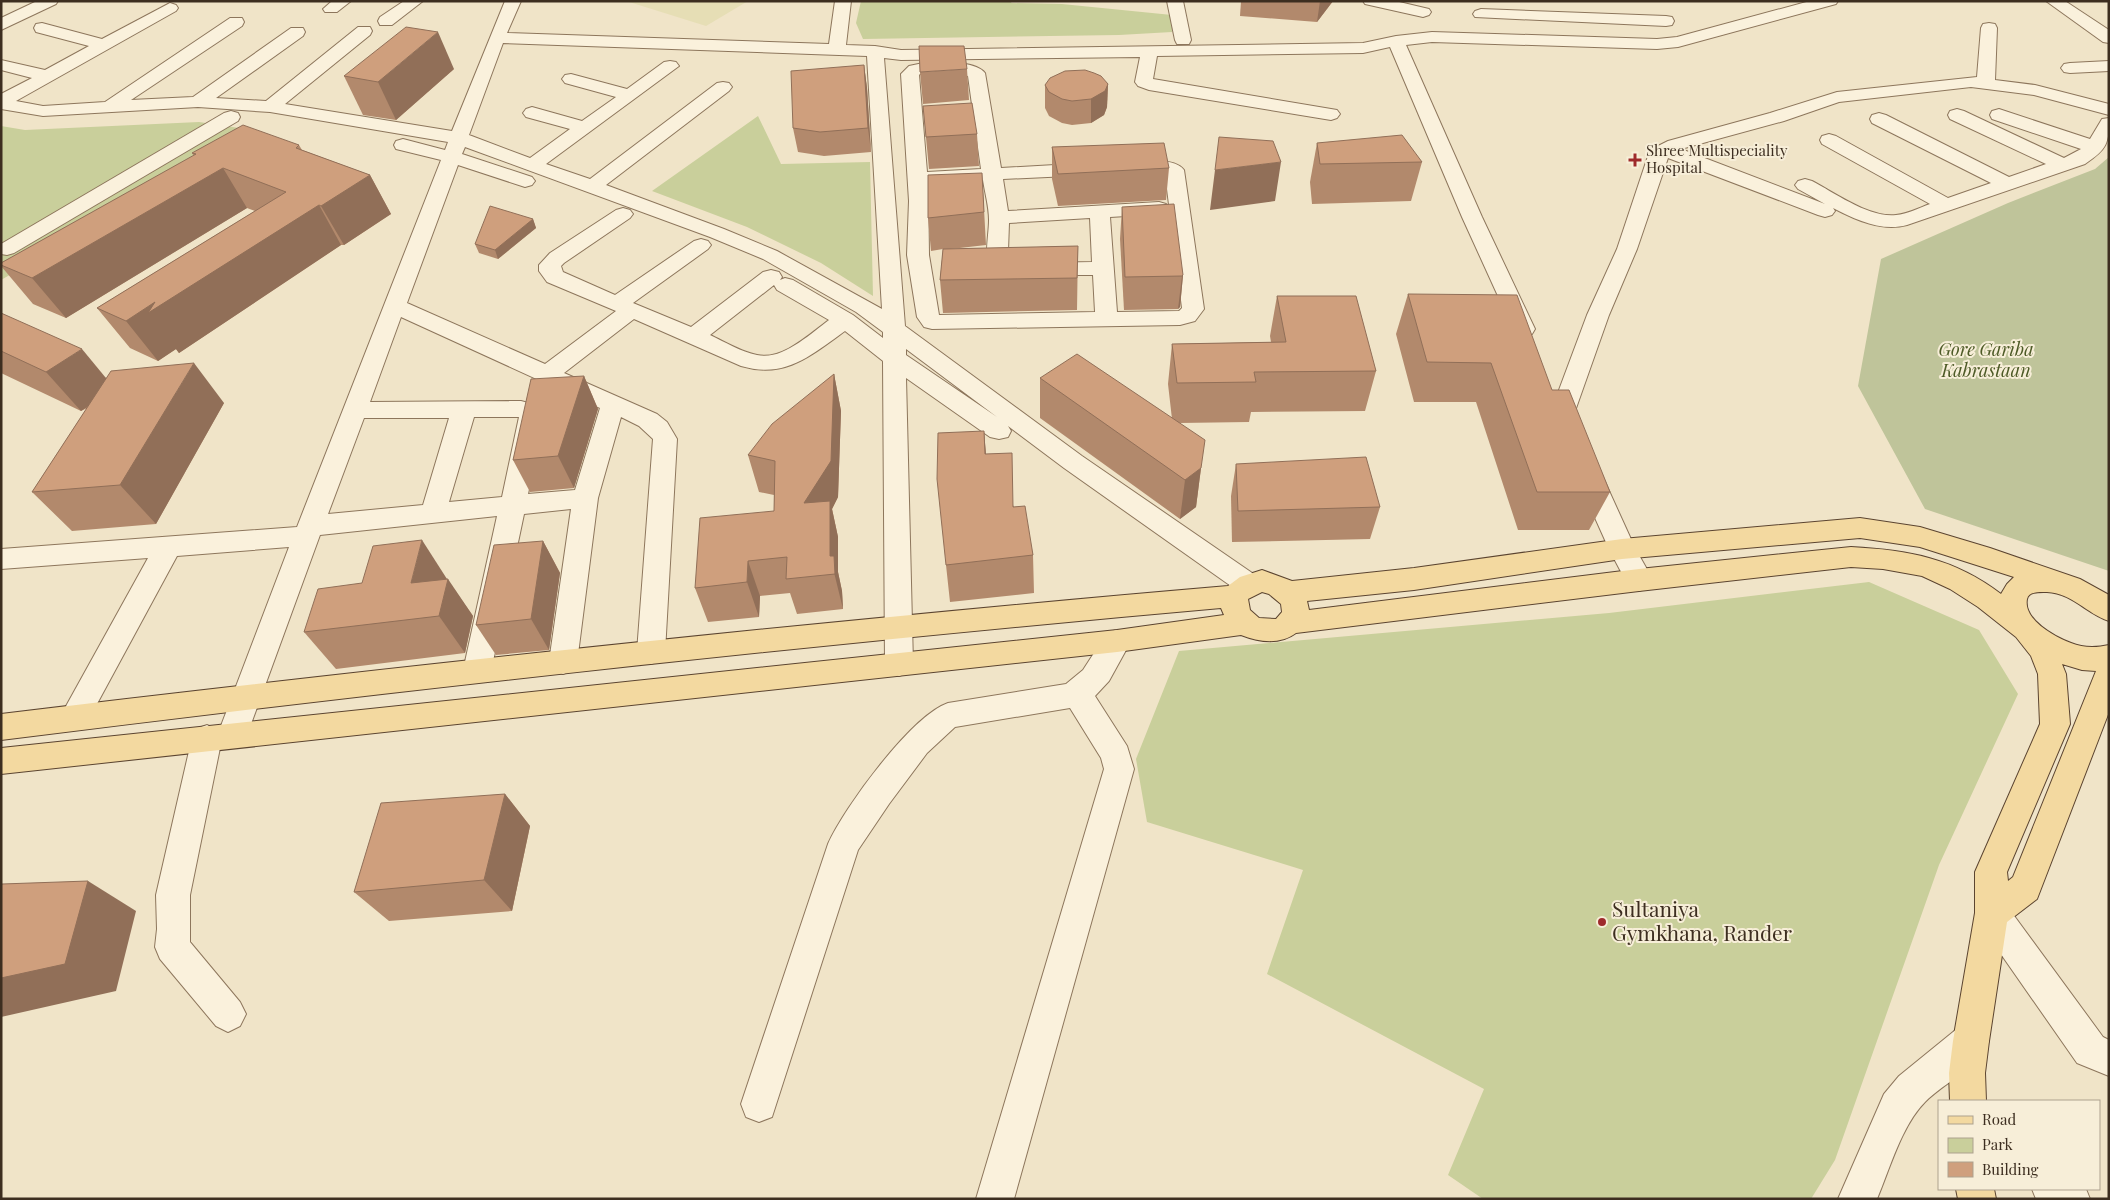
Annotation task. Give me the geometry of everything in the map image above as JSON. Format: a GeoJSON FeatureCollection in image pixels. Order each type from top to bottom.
{"type":"FeatureCollection","features":[{"type":"Feature","properties":{"kind":"main road"},"geometry":{"type":"LineString","coordinates":[[1289,592],[1414,579],[1622,549],[1860,528],[1920,537],[1990,558],[2066,585],[2097,601],[2109,610]]}},
{"type":"Feature","properties":{"kind":"main road"},"geometry":{"type":"LineString","coordinates":[[1291,623],[1639,580],[1851,557],[1883,559],[1927,566],[1960,582],[1988,599],[2040,640],[2056,650],[2091,659],[2109,657]]}},
{"type":"Feature","properties":{"kind":"main road"},"geometry":{"type":"LineString","coordinates":[[1,726],[476,671],[1242,590],[1262,581],[1272,583],[1289,592],[1295,600],[1296,616],[1284,628],[1274,631],[1253,628],[1244,623],[1234,608],[1242,590]]}},
{"type":"Feature","properties":{"kind":"main road"},"geometry":{"type":"LineString","coordinates":[[1968,1100],[1967,1073],[1970,1041],[1992,913],[1991,872],[2055,724],[2052,674],[2043,651],[2017,616],[2013,604],[2014,594],[2022,586],[2033,582],[2066,585]]}},
{"type":"Feature","properties":{"kind":"main road"},"geometry":{"type":"LineString","coordinates":[[1,762],[1116,641],[1244,623]]}},
{"type":"Feature","properties":{"kind":"main road"},"geometry":{"type":"LineString","coordinates":[[1992,913],[2025,888],[2109,674]]}},
{"type":"Feature","properties":{"kind":"street"},"geometry":{"type":"LineString","coordinates":[[1,25],[13,12],[36,1]]}},
{"type":"Feature","properties":{"kind":"street"},"geometry":{"type":"LineString","coordinates":[[13,12],[50,1]]}},
{"type":"Feature","properties":{"kind":"street"},"geometry":{"type":"LineString","coordinates":[[386,21],[415,1]]}},
{"type":"Feature","properties":{"kind":"street"},"geometry":{"type":"LineString","coordinates":[[228,1014],[172,947],[174,929],[173,895],[219,737],[245,697],[497,38],[514,1]]}},
{"type":"Feature","properties":{"kind":"street"},"geometry":{"type":"LineString","coordinates":[[837,50],[843,1]]}},
{"type":"Feature","properties":{"kind":"street"},"geometry":{"type":"LineString","coordinates":[[1175,1],[1183,40]]}},
{"type":"Feature","properties":{"kind":"street"},"geometry":{"type":"LineString","coordinates":[[1371,1],[1427,7]]}},
{"type":"Feature","properties":{"kind":"street"},"geometry":{"type":"LineString","coordinates":[[1654,1],[1678,42]]}},
{"type":"Feature","properties":{"kind":"street"},"geometry":{"type":"LineString","coordinates":[[497,38],[837,50],[901,55],[1363,48],[1401,40],[1432,37],[1657,44],[1678,42],[1830,1]]}},
{"type":"Feature","properties":{"kind":"street"},"geometry":{"type":"LineString","coordinates":[[2054,1],[2068,6],[2109,38]]}},
{"type":"Feature","properties":{"kind":"street"},"geometry":{"type":"LineString","coordinates":[[1401,40],[1427,7]]}},
{"type":"Feature","properties":{"kind":"street"},"geometry":{"type":"LineString","coordinates":[[1,103],[170,8]]}},
{"type":"Feature","properties":{"kind":"street"},"geometry":{"type":"LineString","coordinates":[[1481,14],[1666,21]]}},
{"type":"Feature","properties":{"kind":"street"},"geometry":{"type":"LineString","coordinates":[[110,107],[236,22]]}},
{"type":"Feature","properties":{"kind":"street"},"geometry":{"type":"LineString","coordinates":[[42,28],[104,45]]}},
{"type":"Feature","properties":{"kind":"street"},"geometry":{"type":"LineString","coordinates":[[1986,83],[1989,28]]}},
{"type":"Feature","properties":{"kind":"street"},"geometry":{"type":"LineString","coordinates":[[270,107],[364,31]]}},
{"type":"Feature","properties":{"kind":"street"},"geometry":{"type":"LineString","coordinates":[[198,102],[297,32]]}},
{"type":"Feature","properties":{"kind":"street"},"geometry":{"type":"LineString","coordinates":[[874,52],[903,45],[1357,38],[1401,40]]}},
{"type":"Feature","properties":{"kind":"street"},"geometry":{"type":"LineString","coordinates":[[1401,40],[1472,216],[1532,346]]}},
{"type":"Feature","properties":{"kind":"street"},"geometry":{"type":"LineString","coordinates":[[1150,51],[1144,82],[1155,86],[1331,114]]}},
{"type":"Feature","properties":{"kind":"street"},"geometry":{"type":"LineString","coordinates":[[874,52],[894,331],[898,664]]}},
{"type":"Feature","properties":{"kind":"street"},"geometry":{"type":"LineString","coordinates":[[1,65],[48,76]]}},
{"type":"Feature","properties":{"kind":"street"},"geometry":{"type":"LineString","coordinates":[[532,165],[670,66]]}},
{"type":"Feature","properties":{"kind":"street"},"geometry":{"type":"LineString","coordinates":[[2070,68],[2109,66]]}},
{"type":"Feature","properties":{"kind":"street"},"geometry":{"type":"LineString","coordinates":[[999,218],[985,197],[991,173],[976,128],[982,107],[976,73],[972,70],[916,69],[910,74],[912,112],[923,131],[917,178],[929,200],[930,264],[928,317],[932,322],[1180,318],[1191,314],[1193,309],[1172,229],[1178,207],[1174,170],[1169,168],[1039,192],[999,218],[989,261],[1103,268]]}},
{"type":"Feature","properties":{"kind":"street"},"geometry":{"type":"LineString","coordinates":[[571,78],[630,95]]}},
{"type":"Feature","properties":{"kind":"street"},"geometry":{"type":"LineString","coordinates":[[1570,432],[1598,315],[1627,250],[1658,156],[1665,150],[1675,145],[1778,117],[1837,97],[1971,82],[2053,94],[2109,110]]}},
{"type":"Feature","properties":{"kind":"street"},"geometry":{"type":"LineString","coordinates":[[592,187],[723,87]]}},
{"type":"Feature","properties":{"kind":"street"},"geometry":{"type":"LineString","coordinates":[[1,103],[43,111],[198,102],[270,107],[532,165],[717,233],[770,255],[864,307],[1242,590]]}},
{"type":"Feature","properties":{"kind":"street"},"geometry":{"type":"LineString","coordinates":[[962,109],[982,107]]}},
{"type":"Feature","properties":{"kind":"street"},"geometry":{"type":"LineString","coordinates":[[912,112],[932,110]]}},
{"type":"Feature","properties":{"kind":"street"},"geometry":{"type":"LineString","coordinates":[[532,112],[585,127]]}},
{"type":"Feature","properties":{"kind":"street"},"geometry":{"type":"LineString","coordinates":[[1,118],[40,123],[193,115],[232,117],[329,127],[456,148],[701,244],[771,277],[845,320],[894,358],[1168,547],[1242,590]]}},
{"type":"Feature","properties":{"kind":"street"},"geometry":{"type":"LineString","coordinates":[[1958,115],[2063,165]]}},
{"type":"Feature","properties":{"kind":"street"},"geometry":{"type":"LineString","coordinates":[[1999,115],[2095,147]]}},
{"type":"Feature","properties":{"kind":"street"},"geometry":{"type":"LineString","coordinates":[[6,249],[232,117]]}},
{"type":"Feature","properties":{"kind":"street"},"geometry":{"type":"LineString","coordinates":[[1879,119],[2008,184]]}},
{"type":"Feature","properties":{"kind":"street"},"geometry":{"type":"LineString","coordinates":[[1805,184],[1883,221],[1900,221],[2078,160],[2090,153],[2109,123]]}},
{"type":"Feature","properties":{"kind":"street"},"geometry":{"type":"LineString","coordinates":[[1829,140],[1946,205]]}},
{"type":"Feature","properties":{"kind":"street"},"geometry":{"type":"LineString","coordinates":[[1665,150],[1855,222],[1873,226],[1883,221]]}},
{"type":"Feature","properties":{"kind":"street"},"geometry":{"type":"LineString","coordinates":[[917,178],[991,173],[1039,192],[1106,225],[1178,207]]}},
{"type":"Feature","properties":{"kind":"street"},"geometry":{"type":"LineString","coordinates":[[623,214],[557,258],[550,266],[550,271],[555,278],[748,361],[763,364],[777,362],[789,357],[845,320]]}},
{"type":"Feature","properties":{"kind":"street"},"geometry":{"type":"LineString","coordinates":[[1106,225],[1103,268],[1106,318]]}},
{"type":"Feature","properties":{"kind":"street"},"geometry":{"type":"LineString","coordinates":[[547,374],[624,307],[701,244]]}},
{"type":"Feature","properties":{"kind":"street"},"geometry":{"type":"LineString","coordinates":[[888,266],[930,264]]}},
{"type":"Feature","properties":{"kind":"street"},"geometry":{"type":"LineString","coordinates":[[693,336],[771,277]]}},
{"type":"Feature","properties":{"kind":"street"},"geometry":{"type":"LineString","coordinates":[[395,306],[648,420],[658,428],[665,440],[651,652]]}},
{"type":"Feature","properties":{"kind":"street"},"geometry":{"type":"LineString","coordinates":[[1551,388],[1622,549],[1639,580]]}},
{"type":"Feature","properties":{"kind":"street"},"geometry":{"type":"LineString","coordinates":[[563,662],[585,498],[613,404]]}},
{"type":"Feature","properties":{"kind":"street"},"geometry":{"type":"LineString","coordinates":[[433,513],[464,409]]}},
{"type":"Feature","properties":{"kind":"street"},"geometry":{"type":"LineString","coordinates":[[355,410],[521,409],[528,411],[532,415],[514,505],[476,671]]}},
{"type":"Feature","properties":{"kind":"street"},"geometry":{"type":"LineString","coordinates":[[1,560],[168,547],[308,531],[433,513],[585,498]]}},
{"type":"Feature","properties":{"kind":"street"},"geometry":{"type":"LineString","coordinates":[[75,717],[168,547]]}},
{"type":"Feature","properties":{"kind":"street"},"geometry":{"type":"LineString","coordinates":[[2066,585],[2109,599]]}},
{"type":"Feature","properties":{"kind":"street"},"geometry":{"type":"LineString","coordinates":[[759,1104],[844,844],[858,821],[920,739],[932,726],[948,716],[1078,693],[1087,688],[1098,674],[1116,641]]}},
{"type":"Feature","properties":{"kind":"street"},"geometry":{"type":"LineString","coordinates":[[995,1199],[1119,769],[1116,755],[1078,693]]}},
{"type":"Feature","properties":{"kind":"street"},"geometry":{"type":"LineString","coordinates":[[1992,913],[2090,1050],[2109,1058]]}},
{"type":"Feature","properties":{"kind":"street"},"geometry":{"type":"LineString","coordinates":[[1857,1199],[1897,1107],[1912,1088],[1970,1041]]}},
{"type":"Feature","properties":{"kind":"street"},"geometry":{"type":"LineString","coordinates":[[2053,1190],[2071,1199]]}},
{"type":"Feature","properties":{"kind":"shaded area"},"geometry":{"type":"Polygon","coordinates":[[[626,1],[748,1],[706,26],[626,1]]]}},
{"type":"Feature","properties":{"kind":"green space"},"geometry":{"type":"Polygon","coordinates":[[[861,1],[1012,1],[1011,3],[1062,4],[1172,15],[1172,32],[1119,35],[863,39],[856,23],[861,1]]]}},
{"type":"Feature","properties":{"kind":"green space"},"geometry":{"type":"Polygon","coordinates":[[[758,116],[781,164],[870,162],[873,296],[821,263],[747,227],[652,191],[758,116]]]}},
{"type":"Feature","properties":{"kind":"green space"},"geometry":{"type":"Polygon","coordinates":[[[199,122],[259,131],[1,280],[1,126],[25,130],[199,122]]]}},
{"type":"Feature","properties":{"kind":"green space","name":"Gore Gariba Kabrastaan"},"geometry":{"type":"Polygon","coordinates":[[[2109,157],[2109,571],[1925,509],[1858,386],[1881,259],[2008,203],[2095,169],[2109,157]]]}},
{"type":"Feature","properties":{"kind":"green space","name":"Sultaniya Gymkhana, Rander"},"geometry":{"type":"Polygon","coordinates":[[[1869,582],[1979,630],[2018,694],[1939,865],[1835,1160],[1811,1199],[1483,1199],[1448,1175],[1484,1089],[1267,974],[1303,870],[1147,822],[1136,759],[1179,651],[1609,613],[1869,582]]]}},
{"type":"Feature","properties":{"kind":"building"},"geometry":{"type":"Polygon","coordinates":[[[406,27],[438,32],[378,82],[344,76],[406,27]]]}},
{"type":"Feature","properties":{"kind":"building"},"geometry":{"type":"Polygon","coordinates":[[[919,46],[964,46],[967,69],[920,72],[919,46]]]}},
{"type":"Feature","properties":{"kind":"building"},"geometry":{"type":"Polygon","coordinates":[[[864,65],[868,128],[820,132],[793,128],[791,71],[864,65]]]}},
{"type":"Feature","properties":{"kind":"building"},"geometry":{"type":"Polygon","coordinates":[[[1085,70],[1101,76],[1108,84],[1105,91],[1091,99],[1072,101],[1062,99],[1049,92],[1045,85],[1050,78],[1065,71],[1085,70]]]}},
{"type":"Feature","properties":{"kind":"building"},"geometry":{"type":"Polygon","coordinates":[[[972,103],[977,134],[926,137],[923,106],[972,103]]]}},
{"type":"Feature","properties":{"kind":"building"},"geometry":{"type":"Polygon","coordinates":[[[243,125],[299,145],[296,148],[370,175],[148,313],[155,302],[126,321],[97,308],[286,192],[223,168],[32,278],[1,265],[1,263],[196,154],[192,153],[243,125]]]}},
{"type":"Feature","properties":{"kind":"building"},"geometry":{"type":"Polygon","coordinates":[[[1402,135],[1422,162],[1320,164],[1317,143],[1402,135]]]}},
{"type":"Feature","properties":{"kind":"building"},"geometry":{"type":"Polygon","coordinates":[[[1219,137],[1273,141],[1281,162],[1215,170],[1219,137]]]}},
{"type":"Feature","properties":{"kind":"building"},"geometry":{"type":"Polygon","coordinates":[[[1164,143],[1169,168],[1058,174],[1052,147],[1164,143]]]}},
{"type":"Feature","properties":{"kind":"building"},"geometry":{"type":"Polygon","coordinates":[[[982,173],[984,212],[928,218],[928,175],[982,173]]]}},
{"type":"Feature","properties":{"kind":"building"},"geometry":{"type":"Polygon","coordinates":[[[1174,204],[1183,275],[1125,277],[1122,207],[1174,204]]]}},
{"type":"Feature","properties":{"kind":"building"},"geometry":{"type":"Polygon","coordinates":[[[490,206],[533,219],[495,250],[475,244],[490,206]]]}},
{"type":"Feature","properties":{"kind":"building"},"geometry":{"type":"Polygon","coordinates":[[[1078,246],[1077,278],[940,280],[943,249],[1078,246]]]}},
{"type":"Feature","properties":{"kind":"building"},"geometry":{"type":"Polygon","coordinates":[[[1408,294],[1517,295],[1552,390],[1569,390],[1610,492],[1537,492],[1491,363],[1427,362],[1408,294]]]}},
{"type":"Feature","properties":{"kind":"building"},"geometry":{"type":"Polygon","coordinates":[[[1277,296],[1356,296],[1376,371],[1254,372],[1256,382],[1177,383],[1172,344],[1286,342],[1277,296]]]}},
{"type":"Feature","properties":{"kind":"building"},"geometry":{"type":"Polygon","coordinates":[[[1,313],[82,349],[46,372],[1,351],[1,313]]]}},
{"type":"Feature","properties":{"kind":"building"},"geometry":{"type":"Polygon","coordinates":[[[1077,354],[1205,440],[1201,468],[1185,480],[1040,378],[1077,354]]]}},
{"type":"Feature","properties":{"kind":"building"},"geometry":{"type":"Polygon","coordinates":[[[194,363],[120,485],[32,492],[111,371],[194,363]]]}},
{"type":"Feature","properties":{"kind":"building"},"geometry":{"type":"Polygon","coordinates":[[[834,374],[831,461],[804,503],[830,501],[830,556],[834,556],[835,574],[786,579],[787,557],[748,561],[747,582],[695,588],[700,518],[774,511],[775,461],[748,455],[772,424],[834,374]]]}},
{"type":"Feature","properties":{"kind":"building"},"geometry":{"type":"Polygon","coordinates":[[[584,376],[558,456],[513,460],[531,379],[584,376]]]}},
{"type":"Feature","properties":{"kind":"building"},"geometry":{"type":"Polygon","coordinates":[[[984,431],[985,454],[1012,453],[1013,507],[1025,506],[1033,555],[946,565],[937,479],[938,433],[984,431]]]}},
{"type":"Feature","properties":{"kind":"building"},"geometry":{"type":"Polygon","coordinates":[[[1366,457],[1380,507],[1238,511],[1236,464],[1366,457]]]}},
{"type":"Feature","properties":{"kind":"building"},"geometry":{"type":"Polygon","coordinates":[[[422,540],[411,583],[448,579],[439,616],[304,632],[318,589],[362,583],[373,546],[422,540]]]}},
{"type":"Feature","properties":{"kind":"building"},"geometry":{"type":"Polygon","coordinates":[[[543,541],[531,619],[476,625],[494,545],[543,541]]]}},
{"type":"Feature","properties":{"kind":"building"},"geometry":{"type":"Polygon","coordinates":[[[505,794],[484,880],[354,892],[381,803],[505,794]]]}},
{"type":"Feature","properties":{"kind":"building"},"geometry":{"type":"Polygon","coordinates":[[[88,881],[65,964],[1,978],[2,884],[88,881]]]}},
{"type":"Feature","properties":{"kind":"place","name":"Shree Multispeciality Hospital"},"geometry":{"type":"Point","coordinates":[1635,160]}},
{"type":"Feature","properties":{"kind":"place","name":"Sultaniya Gymkhana, Rander"},"geometry":{"type":"Point","coordinates":[1602,922]}}]}
